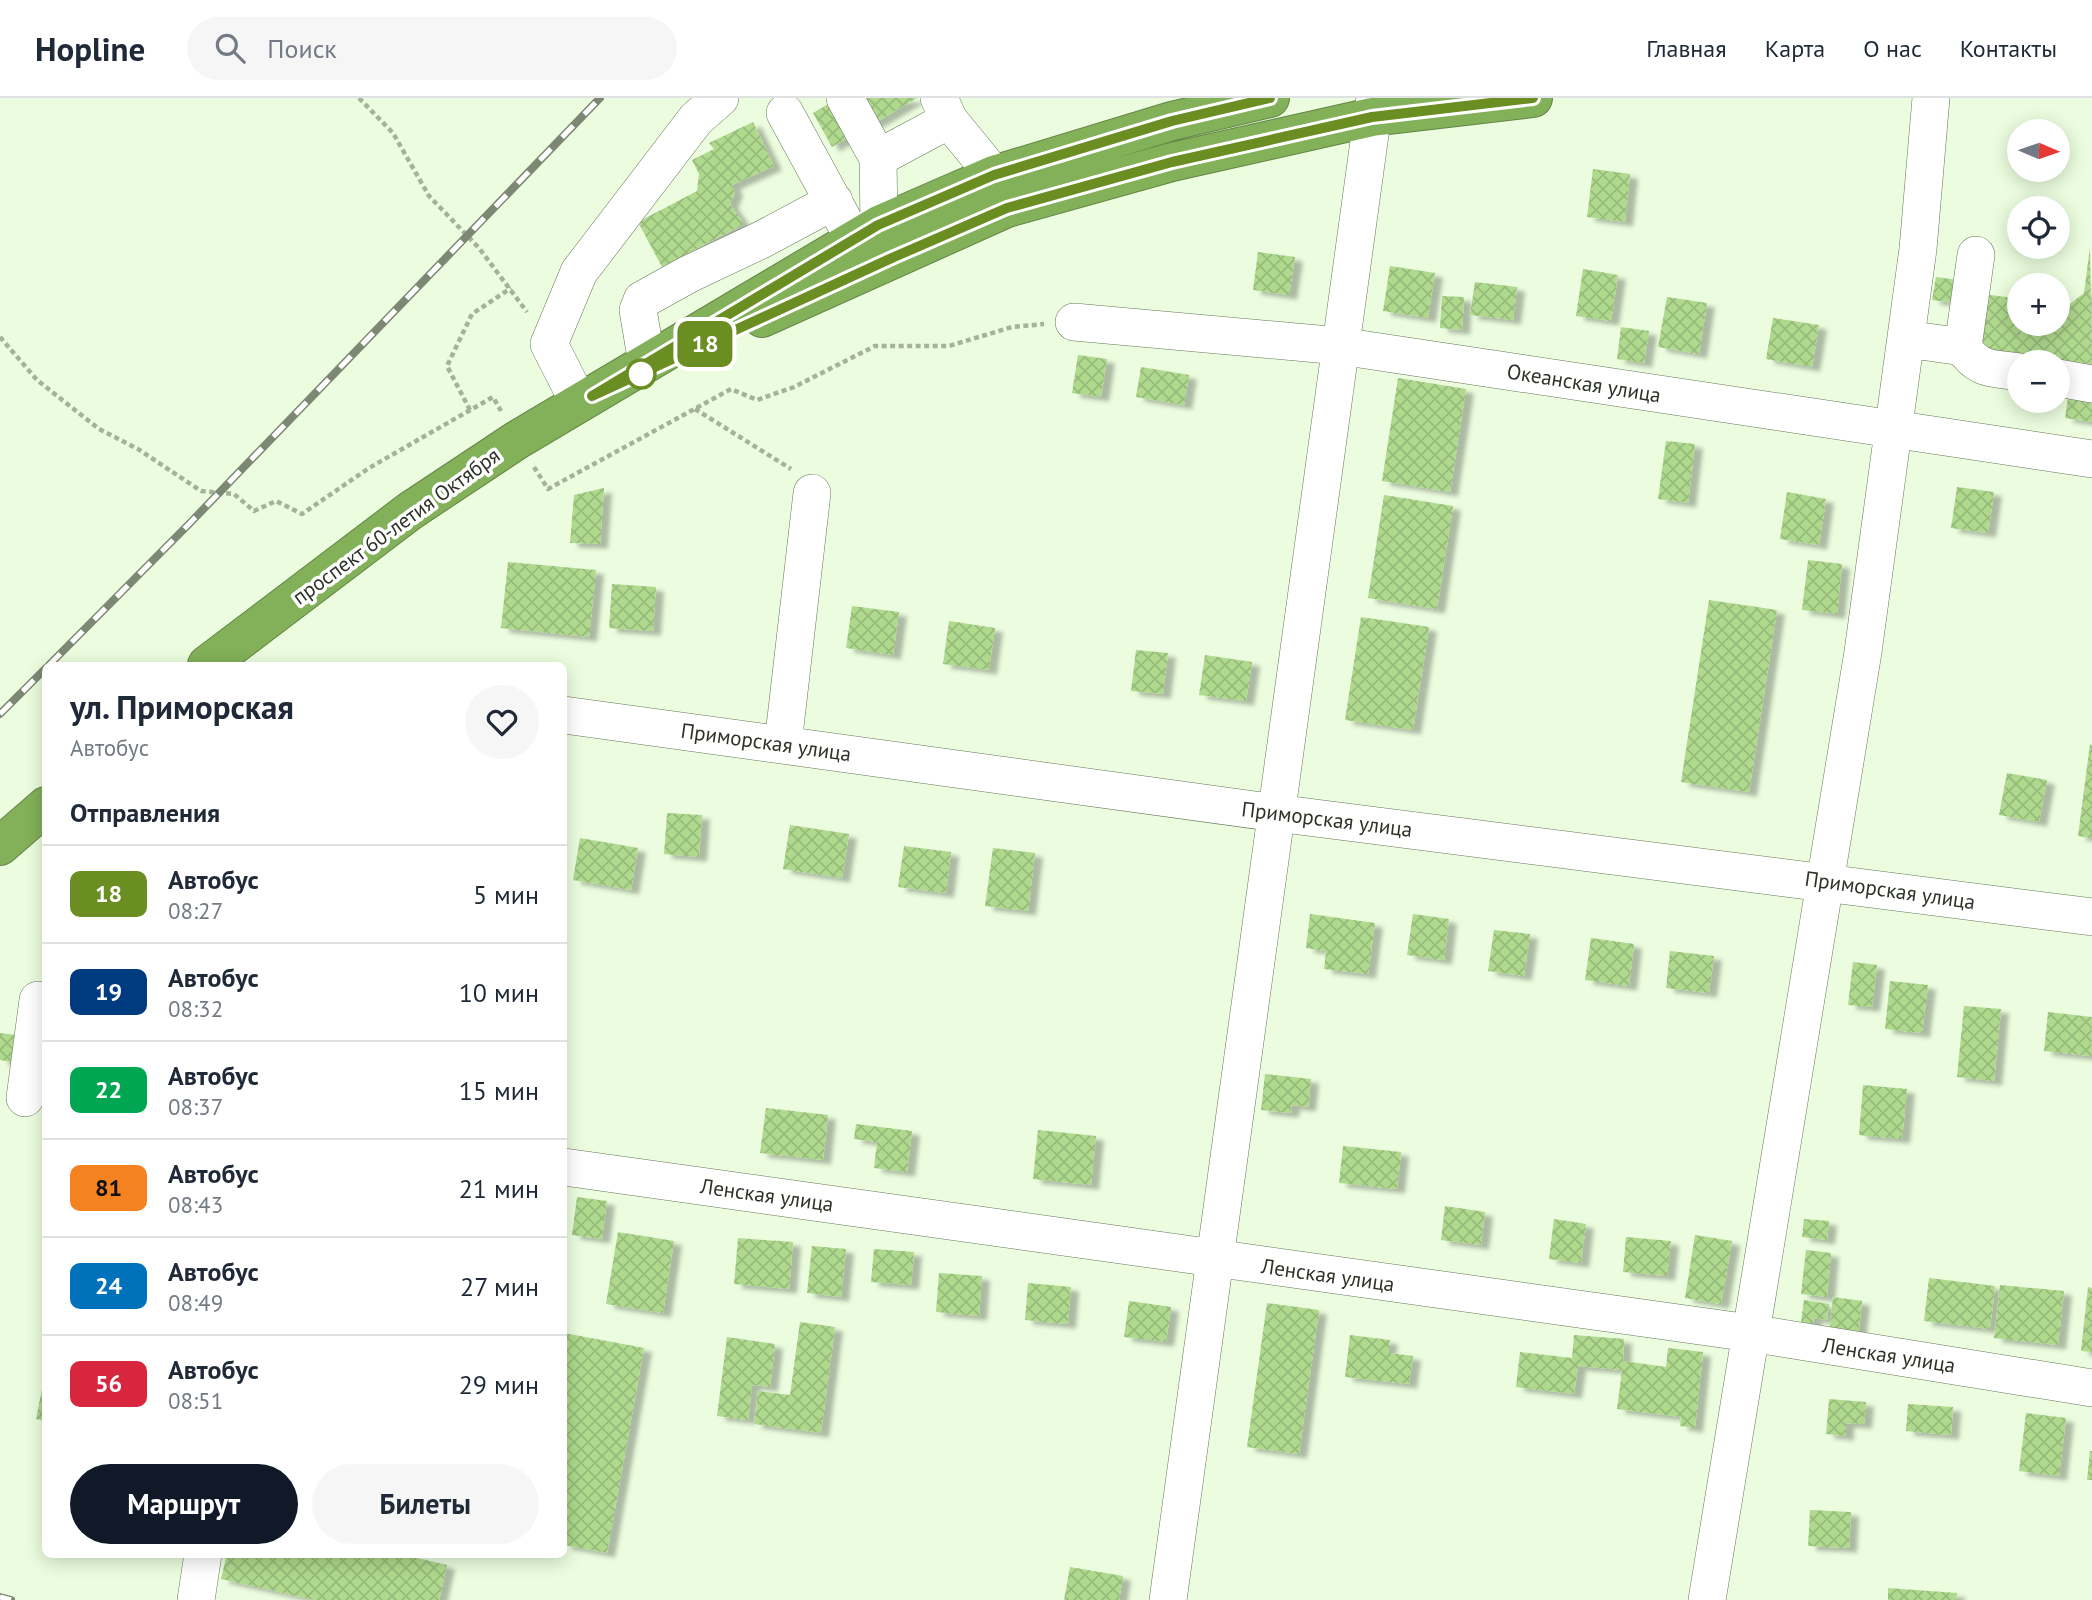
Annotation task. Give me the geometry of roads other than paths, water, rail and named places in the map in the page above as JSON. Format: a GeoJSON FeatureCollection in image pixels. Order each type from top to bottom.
{"type":"FeatureCollection","features":[{"type":"Feature","properties":{"kind":"highway","name":"проспект 60-летия Октября"},"geometry":{"type":"LineString","coordinates":[[211,662],[410,511],[517,440],[866,232],[994,175],[1172,121],[1270,98]]}},
{"type":"Feature","properties":{"kind":"highway","name":"проспект 60-летия Октября"},"geometry":{"type":"LineString","coordinates":[[586,400],[894,257],[1007,208],[1373,107],[1533,98]]}},
{"type":"Feature","properties":{"kind":"highway"},"geometry":{"type":"LineString","coordinates":[[0,846],[42,809]]}},
{"type":"Feature","properties":{"kind":"street"},"geometry":{"type":"LineString","coordinates":[[586,400],[549,344],[579,272],[696,118],[720,98]]}},
{"type":"Feature","properties":{"kind":"street"},"geometry":{"type":"LineString","coordinates":[[845,98],[877,158],[866,232]]}},
{"type":"Feature","properties":{"kind":"street"},"geometry":{"type":"LineString","coordinates":[[1707,1600],[1863,652],[1918,249],[1931,98]]}},
{"type":"Feature","properties":{"kind":"street"},"geometry":{"type":"LineString","coordinates":[[1168,1600],[1373,107]]}},
{"type":"Feature","properties":{"kind":"street"},"geometry":{"type":"LineString","coordinates":[[877,158],[944,109],[994,175]]}},
{"type":"Feature","properties":{"kind":"street"},"geometry":{"type":"LineString","coordinates":[[785,113],[834,201],[866,232]]}},
{"type":"Feature","properties":{"kind":"street"},"geometry":{"type":"LineString","coordinates":[[647,363],[638,310],[642,300],[834,201]]}},
{"type":"Feature","properties":{"kind":"street"},"geometry":{"type":"LineString","coordinates":[[1976,255],[1963,347],[1969,357],[1980,366],[2007,370]]}},
{"type":"Feature","properties":{"kind":"street","name":"Океанская улица"},"geometry":{"type":"LineString","coordinates":[[1074,322],[1340,346],[2092,459]]}},
{"type":"Feature","properties":{"kind":"street"},"geometry":{"type":"LineString","coordinates":[[1906,339],[1963,347]]}},
{"type":"Feature","properties":{"kind":"street"},"geometry":{"type":"LineString","coordinates":[[2070,380],[2092,384]]}},
{"type":"Feature","properties":{"kind":"street"},"geometry":{"type":"LineString","coordinates":[[783,744],[812,494]]}},
{"type":"Feature","properties":{"kind":"street","name":"Приморская улица"},"geometry":{"type":"LineString","coordinates":[[567,715],[1276,813],[2092,917]]}},
{"type":"Feature","properties":{"kind":"street"},"geometry":{"type":"LineString","coordinates":[[24,1098],[38,1000]]}},
{"type":"Feature","properties":{"kind":"street","name":"Ленская улица"},"geometry":{"type":"LineString","coordinates":[[567,1167],[1750,1333],[2092,1388]]}},
{"type":"Feature","properties":{"kind":"street"},"geometry":{"type":"LineString","coordinates":[[196,1600],[203,1558]]}},
{"type":"Feature","properties":{"kind":"railway"},"geometry":{"type":"LineString","coordinates":[[52,662],[190,523],[600,98]]}},
{"type":"Feature","properties":{"kind":"railway"},"geometry":{"type":"LineString","coordinates":[[0,714],[42,672]]}},
{"type":"Feature","properties":{"kind":"railway"},"geometry":{"type":"LineString","coordinates":[[0,1597],[11,1600]]}}]}
